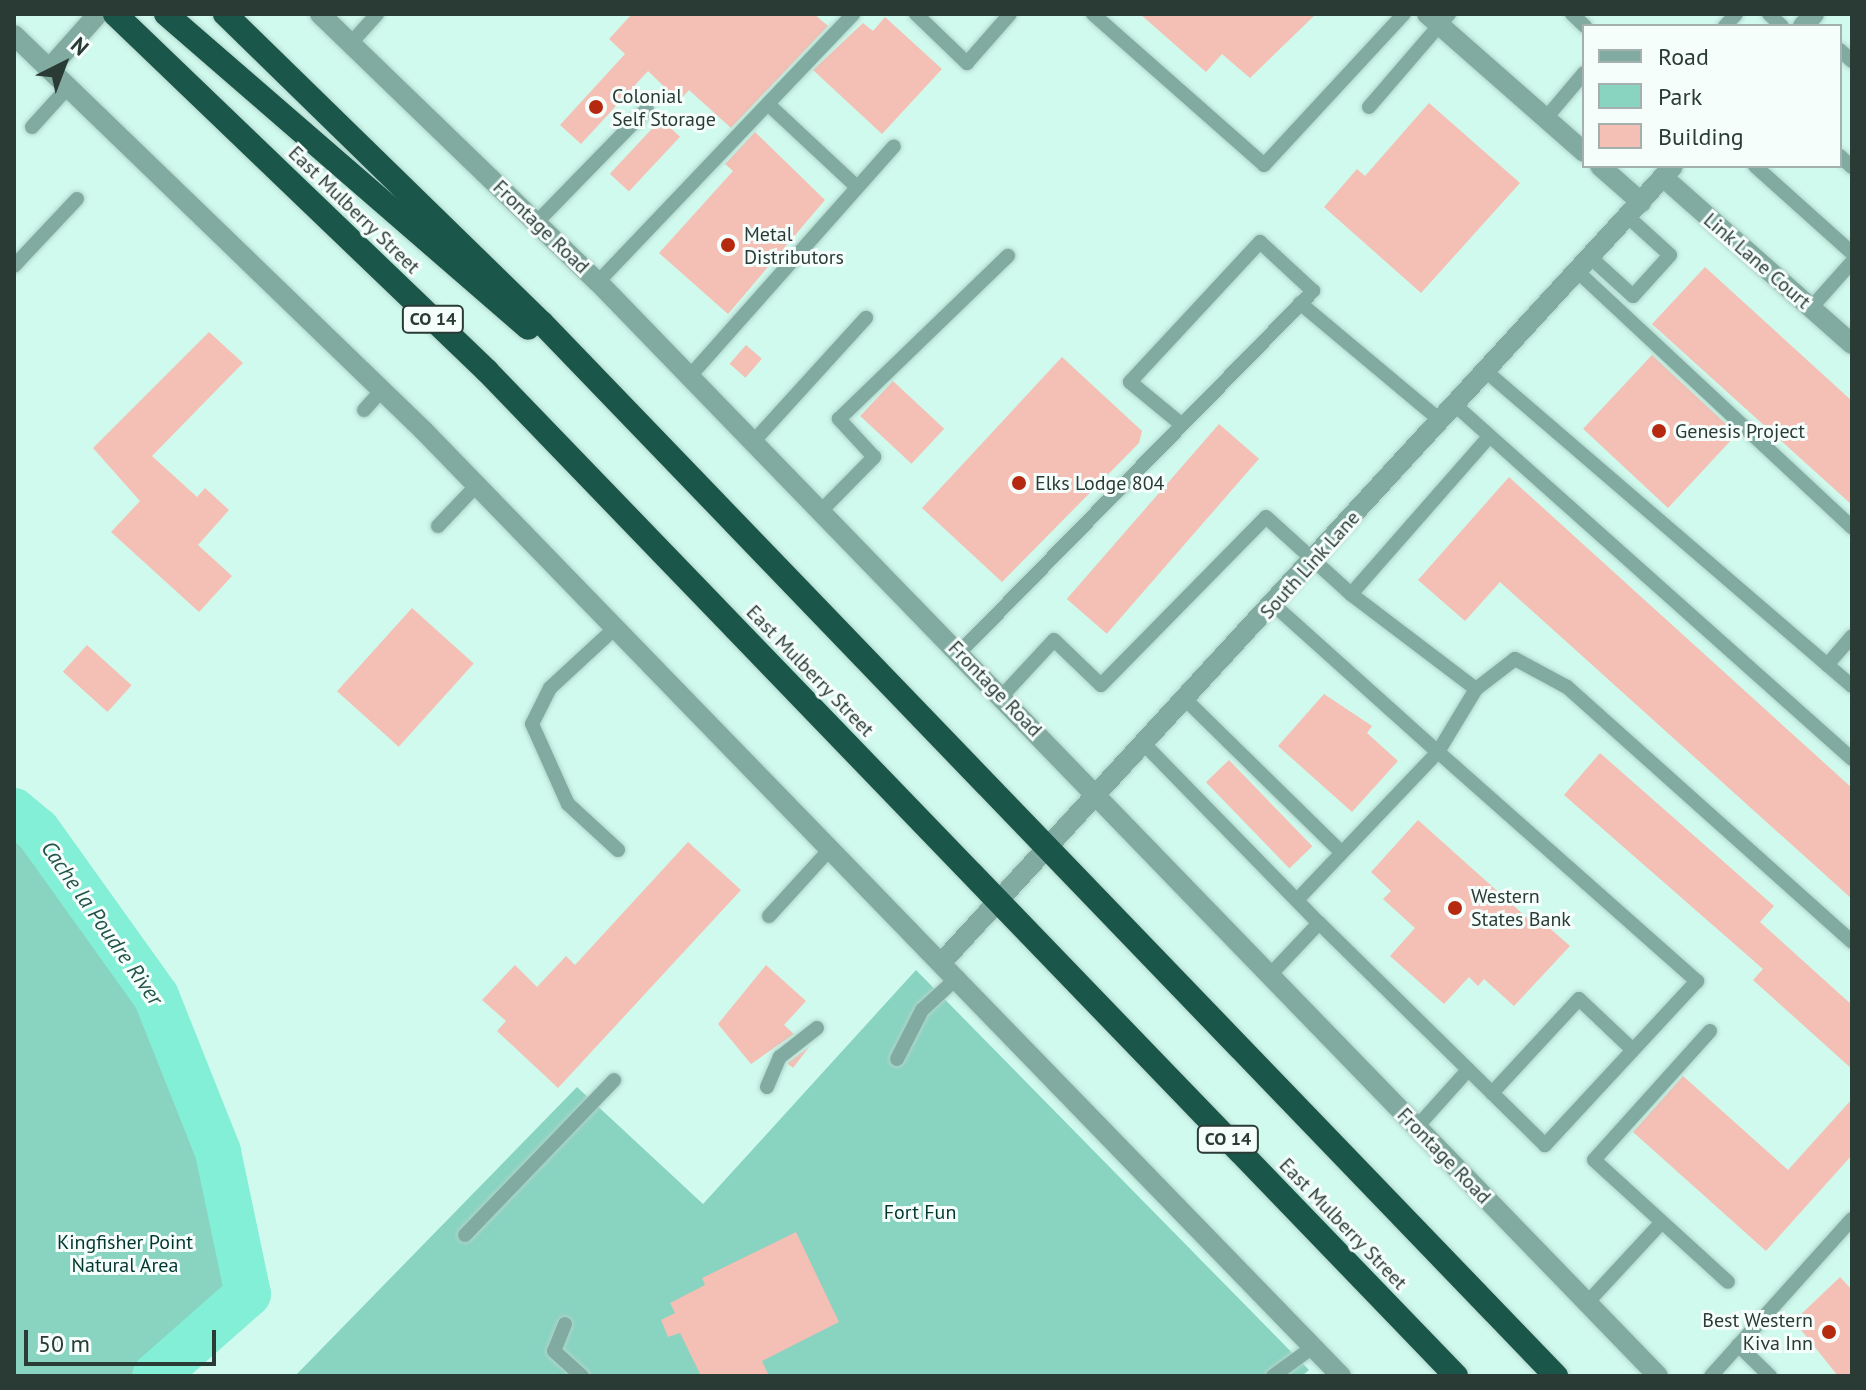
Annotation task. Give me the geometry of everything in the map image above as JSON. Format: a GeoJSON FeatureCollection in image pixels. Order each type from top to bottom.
{"type":"FeatureCollection","features":[{"type":"Feature","properties":{"kind":"highway","name":"East Mulberry Street"},"geometry":{"type":"LineString","coordinates":[[115,14],[487,371],[1456,1376]]}},
{"type":"Feature","properties":{"kind":"highway"},"geometry":{"type":"LineString","coordinates":[[166,14],[457,271],[595,382]]}},
{"type":"Feature","properties":{"kind":"highway"},"geometry":{"type":"LineString","coordinates":[[225,14],[595,382],[1556,1376]]}},
{"type":"Feature","properties":{"kind":"street"},"geometry":{"type":"LineString","coordinates":[[50,68],[98,14]]}},
{"type":"Feature","properties":{"kind":"street","name":"Frontage Road"},"geometry":{"type":"LineString","coordinates":[[320,14],[598,282],[960,652],[1658,1376]]}},
{"type":"Feature","properties":{"kind":"street"},"geometry":{"type":"LineString","coordinates":[[1438,18],[1582,150]]}},
{"type":"Feature","properties":{"kind":"street"},"geometry":{"type":"LineString","coordinates":[[14,35],[382,390],[943,961],[1341,1376]]}},
{"type":"Feature","properties":{"kind":"street"},"geometry":{"type":"LineString","coordinates":[[1602,168],[1634,209]]}},
{"type":"Feature","properties":{"kind":"street","name":"South Link Lane"},"geometry":{"type":"LineString","coordinates":[[943,961],[1099,798],[1668,172]]}},
{"type":"Feature","properties":{"kind":"street","name":"Link Lane Court"},"geometry":{"type":"LineString","coordinates":[[1668,172],[1852,344]]}},
{"type":"Feature","properties":{"kind":"lane"},"geometry":{"type":"LineString","coordinates":[[351,43],[377,14]]}},
{"type":"Feature","properties":{"kind":"lane"},"geometry":{"type":"LineString","coordinates":[[598,282],[770,106],[853,14]]}},
{"type":"Feature","properties":{"kind":"lane"},"geometry":{"type":"LineString","coordinates":[[916,14],[967,63],[1010,14]]}},
{"type":"Feature","properties":{"kind":"lane"},"geometry":{"type":"LineString","coordinates":[[1093,14],[1264,165],[1404,14]]}},
{"type":"Feature","properties":{"kind":"lane"},"geometry":{"type":"LineString","coordinates":[[1369,107],[1438,18]]}},
{"type":"Feature","properties":{"kind":"lane"},"geometry":{"type":"LineString","coordinates":[[1546,118],[1582,75]]}},
{"type":"Feature","properties":{"kind":"lane"},"geometry":{"type":"LineString","coordinates":[[32,127],[69,86]]}},
{"type":"Feature","properties":{"kind":"lane"},"geometry":{"type":"LineString","coordinates":[[770,106],[857,187]]}},
{"type":"Feature","properties":{"kind":"lane"},"geometry":{"type":"LineString","coordinates":[[536,223],[647,109]]}},
{"type":"Feature","properties":{"kind":"lane"},"geometry":{"type":"LineString","coordinates":[[690,376],[894,146]]}},
{"type":"Feature","properties":{"kind":"lane"},"geometry":{"type":"LineString","coordinates":[[1757,168],[1852,253]]}},
{"type":"Feature","properties":{"kind":"lane"},"geometry":{"type":"LineString","coordinates":[[14,266],[77,199]]}},
{"type":"Feature","properties":{"kind":"lane"},"geometry":{"type":"LineString","coordinates":[[1619,310],[1670,255],[1634,209]]}},
{"type":"Feature","properties":{"kind":"lane"},"geometry":{"type":"LineString","coordinates":[[960,652],[1313,291],[1260,242],[1130,382],[1181,424]]}},
{"type":"Feature","properties":{"kind":"lane"},"geometry":{"type":"LineString","coordinates":[[821,511],[874,457],[839,419],[1008,256]]}},
{"type":"Feature","properties":{"kind":"lane"},"geometry":{"type":"LineString","coordinates":[[1811,308],[1852,262]]}},
{"type":"Feature","properties":{"kind":"lane"},"geometry":{"type":"LineString","coordinates":[[1584,264],[1633,296]]}},
{"type":"Feature","properties":{"kind":"lane"},"geometry":{"type":"LineString","coordinates":[[1584,264],[1619,310],[1852,527]]}},
{"type":"Feature","properties":{"kind":"lane"},"geometry":{"type":"LineString","coordinates":[[1300,303],[1441,421]]}},
{"type":"Feature","properties":{"kind":"lane"},"geometry":{"type":"LineString","coordinates":[[753,442],[866,318]]}},
{"type":"Feature","properties":{"kind":"lane"},"geometry":{"type":"LineString","coordinates":[[1488,373],[1852,686]]}},
{"type":"Feature","properties":{"kind":"lane"},"geometry":{"type":"LineString","coordinates":[[364,410],[382,390]]}},
{"type":"Feature","properties":{"kind":"lane"},"geometry":{"type":"LineString","coordinates":[[1455,405],[1852,759]]}},
{"type":"Feature","properties":{"kind":"lane"},"geometry":{"type":"LineString","coordinates":[[1351,594],[1489,437]]}},
{"type":"Feature","properties":{"kind":"lane"},"geometry":{"type":"LineString","coordinates":[[438,526],[476,486]]}},
{"type":"Feature","properties":{"kind":"lane"},"geometry":{"type":"LineString","coordinates":[[1002,696],[1054,640],[1101,685],[1266,517],[1351,594],[1476,689]]}},
{"type":"Feature","properties":{"kind":"lane"},"geometry":{"type":"LineString","coordinates":[[1146,746],[1319,923],[1545,1145],[1697,981],[1274,605]]}},
{"type":"Feature","properties":{"kind":"lane"},"geometry":{"type":"LineString","coordinates":[[614,629],[550,688],[532,724],[568,804],[618,850]]}},
{"type":"Feature","properties":{"kind":"lane"},"geometry":{"type":"LineString","coordinates":[[1827,665],[1852,636]]}},
{"type":"Feature","properties":{"kind":"lane"},"geometry":{"type":"LineString","coordinates":[[1297,900],[1438,752],[1476,689],[1515,659],[1567,687],[1852,942]]}},
{"type":"Feature","properties":{"kind":"lane"},"geometry":{"type":"LineString","coordinates":[[1187,701],[1341,852]]}},
{"type":"Feature","properties":{"kind":"lane"},"geometry":{"type":"LineString","coordinates":[[769,916],[831,848]]}},
{"type":"Feature","properties":{"kind":"lane"},"geometry":{"type":"LineString","coordinates":[[1270,975],[1319,923]]}},
{"type":"Feature","properties":{"kind":"lane"},"geometry":{"type":"LineString","coordinates":[[897,1059],[922,1010],[958,977]]}},
{"type":"Feature","properties":{"kind":"lane"},"geometry":{"type":"LineString","coordinates":[[1492,1093],[1579,999],[1633,1050]]}},
{"type":"Feature","properties":{"kind":"lane"},"geometry":{"type":"LineString","coordinates":[[767,1087],[780,1057],[817,1028]]}},
{"type":"Feature","properties":{"kind":"lane"},"geometry":{"type":"LineString","coordinates":[[1710,1031],[1594,1160],[1728,1282]]}},
{"type":"Feature","properties":{"kind":"lane"},"geometry":{"type":"LineString","coordinates":[[1416,1128],[1468,1070]]}},
{"type":"Feature","properties":{"kind":"lane"},"geometry":{"type":"LineString","coordinates":[[465,1235],[614,1080]]}},
{"type":"Feature","properties":{"kind":"lane"},"geometry":{"type":"LineString","coordinates":[[1711,1376],[1852,1219]]}},
{"type":"Feature","properties":{"kind":"lane"},"geometry":{"type":"LineString","coordinates":[[1587,1303],[1662,1222]]}},
{"type":"Feature","properties":{"kind":"lane"},"geometry":{"type":"LineString","coordinates":[[565,1324],[554,1351],[582,1376]]}},
{"type":"Feature","properties":{"kind":"lane"},"geometry":{"type":"LineString","coordinates":[[1738,1345],[1770,1376]]}},
{"type":"Feature","properties":{"kind":"lane"},"geometry":{"type":"LineString","coordinates":[[1273,1376],[1313,1347]]}},
{"type":"Feature","properties":{"kind":"green space","name":"Kingfisher Point Natural Area"},"geometry":{"type":"Polygon","coordinates":[[[14,811],[37,830],[156,996],[218,1152],[248,1294],[155,1376],[14,1376],[14,811]]]}},
{"type":"Feature","properties":{"kind":"green space","name":"Fort Fun"},"geometry":{"type":"Polygon","coordinates":[[[916,970],[1309,1370],[1302,1376],[295,1376],[577,1087],[703,1204],[916,970]]]}},
{"type":"Feature","properties":{"kind":"building"},"geometry":{"type":"Polygon","coordinates":[[[632,14],[814,14],[828,26],[731,128],[689,90],[679,101],[648,71],[581,144],[560,125],[625,54],[609,39],[632,14]]]}},
{"type":"Feature","properties":{"kind":"building"},"geometry":{"type":"Polygon","coordinates":[[[1140,14],[1316,14],[1250,78],[1222,54],[1206,72],[1140,14]]]}},
{"type":"Feature","properties":{"kind":"building"},"geometry":{"type":"Polygon","coordinates":[[[885,17],[942,69],[882,134],[813,70],[863,23],[873,31],[885,17]]]}},
{"type":"Feature","properties":{"kind":"building"},"geometry":{"type":"Polygon","coordinates":[[[1429,103],[1520,183],[1421,293],[1324,207],[1357,169],[1365,176],[1429,103]]]}},
{"type":"Feature","properties":{"kind":"building"},"geometry":{"type":"Polygon","coordinates":[[[661,119],[680,137],[629,192],[610,174],[661,119]]]}},
{"type":"Feature","properties":{"kind":"building","name":"Metal Distributors"},"geometry":{"type":"Polygon","coordinates":[[[755,132],[825,200],[728,314],[659,253],[733,171],[725,164],[755,132]]]}},
{"type":"Feature","properties":{"kind":"building"},"geometry":{"type":"Polygon","coordinates":[[[1705,267],[1852,401],[1852,505],[1652,324],[1705,267]]]}},
{"type":"Feature","properties":{"kind":"building"},"geometry":{"type":"Polygon","coordinates":[[[209,332],[243,363],[152,456],[197,497],[205,488],[229,510],[198,545],[232,576],[199,612],[111,532],[140,501],[93,448],[209,332]]]}},
{"type":"Feature","properties":{"kind":"building"},"geometry":{"type":"Polygon","coordinates":[[[746,345],[762,359],[745,378],[730,364],[746,345]]]}},
{"type":"Feature","properties":{"kind":"building","name":"Genesis Project"},"geometry":{"type":"Polygon","coordinates":[[[1652,355],[1737,434],[1668,508],[1583,429],[1652,355]]]}},
{"type":"Feature","properties":{"kind":"building","name":"Elks Lodge 804"},"geometry":{"type":"Polygon","coordinates":[[[1062,357],[1142,431],[1139,443],[1002,582],[922,508],[1062,357]]]}},
{"type":"Feature","properties":{"kind":"building"},"geometry":{"type":"Polygon","coordinates":[[[893,381],[944,429],[911,464],[860,416],[893,381]]]}},
{"type":"Feature","properties":{"kind":"building"},"geometry":{"type":"Polygon","coordinates":[[[1219,424],[1259,459],[1107,634],[1067,599],[1219,424]]]}},
{"type":"Feature","properties":{"kind":"building"},"geometry":{"type":"Polygon","coordinates":[[[1509,477],[1852,788],[1852,899],[1500,582],[1465,621],[1418,580],[1509,477]]]}},
{"type":"Feature","properties":{"kind":"building"},"geometry":{"type":"Polygon","coordinates":[[[412,608],[474,664],[399,747],[337,691],[412,608]]]}},
{"type":"Feature","properties":{"kind":"building"},"geometry":{"type":"Polygon","coordinates":[[[87,645],[132,685],[107,712],[63,672],[87,645]]]}},
{"type":"Feature","properties":{"kind":"building"},"geometry":{"type":"Polygon","coordinates":[[[1324,694],[1372,726],[1367,733],[1398,761],[1352,812],[1278,746],[1324,694]]]}},
{"type":"Feature","properties":{"kind":"building"},"geometry":{"type":"Polygon","coordinates":[[[1600,753],[1774,906],[1760,922],[1852,1005],[1852,1069],[1753,980],[1763,969],[1564,795],[1600,753]]]}},
{"type":"Feature","properties":{"kind":"building"},"geometry":{"type":"Polygon","coordinates":[[[1229,760],[1312,846],[1289,869],[1206,782],[1229,760]]]}},
{"type":"Feature","properties":{"kind":"building","name":"Western States Bank"},"geometry":{"type":"Polygon","coordinates":[[[1418,820],[1533,923],[1538,918],[1570,946],[1514,1006],[1484,979],[1478,986],[1469,977],[1444,1004],[1390,956],[1415,928],[1383,899],[1391,891],[1371,872],[1418,820]]]}},
{"type":"Feature","properties":{"kind":"building"},"geometry":{"type":"Polygon","coordinates":[[[688,842],[741,890],[558,1088],[497,1031],[506,1021],[482,1000],[515,965],[537,987],[566,956],[575,965],[688,842]]]}},
{"type":"Feature","properties":{"kind":"building"},"geometry":{"type":"Polygon","coordinates":[[[766,965],[806,1001],[784,1025],[794,1034],[751,1064],[718,1024],[766,965]]]}},
{"type":"Feature","properties":{"kind":"building"},"geometry":{"type":"Polygon","coordinates":[[[809,1047],[793,1068],[788,1064],[788,1063],[809,1047]]]}},
{"type":"Feature","properties":{"kind":"building"},"geometry":{"type":"Polygon","coordinates":[[[1683,1076],[1788,1170],[1852,1099],[1852,1155],[1766,1251],[1633,1132],[1683,1076]]]}},
{"type":"Feature","properties":{"kind":"building"},"geometry":{"type":"Polygon","coordinates":[[[796,1232],[839,1322],[762,1361],[769,1376],[701,1376],[680,1333],[668,1337],[661,1320],[675,1313],[670,1303],[705,1285],[702,1278],[796,1232]]]}},
{"type":"Feature","properties":{"kind":"building","name":"Best Western Kiva Inn"},"geometry":{"type":"Polygon","coordinates":[[[1840,1277],[1852,1290],[1852,1376],[1838,1376],[1794,1321],[1840,1277]]]}},
{"type":"Feature","properties":{"kind":"waterway","name":"Cache la Poudre River"},"geometry":{"type":"LineString","coordinates":[[14,811],[37,830],[156,996],[218,1152],[248,1294],[155,1376]]}},
{"type":"Feature","properties":{"kind":"place","name":"Colonial Self Storage"},"geometry":{"type":"Point","coordinates":[596,107]}},
{"type":"Feature","properties":{"kind":"place","name":"Metal Distributors"},"geometry":{"type":"Point","coordinates":[728,245]}},
{"type":"Feature","properties":{"kind":"place","name":"Genesis Project"},"geometry":{"type":"Point","coordinates":[1659,431]}},
{"type":"Feature","properties":{"kind":"place","name":"Elks Lodge 804"},"geometry":{"type":"Point","coordinates":[1019,483]}},
{"type":"Feature","properties":{"kind":"place","name":"Western States Bank"},"geometry":{"type":"Point","coordinates":[1455,908]}},
{"type":"Feature","properties":{"kind":"place","name":"Best Western Kiva Inn"},"geometry":{"type":"Point","coordinates":[1829,1332]}}]}
